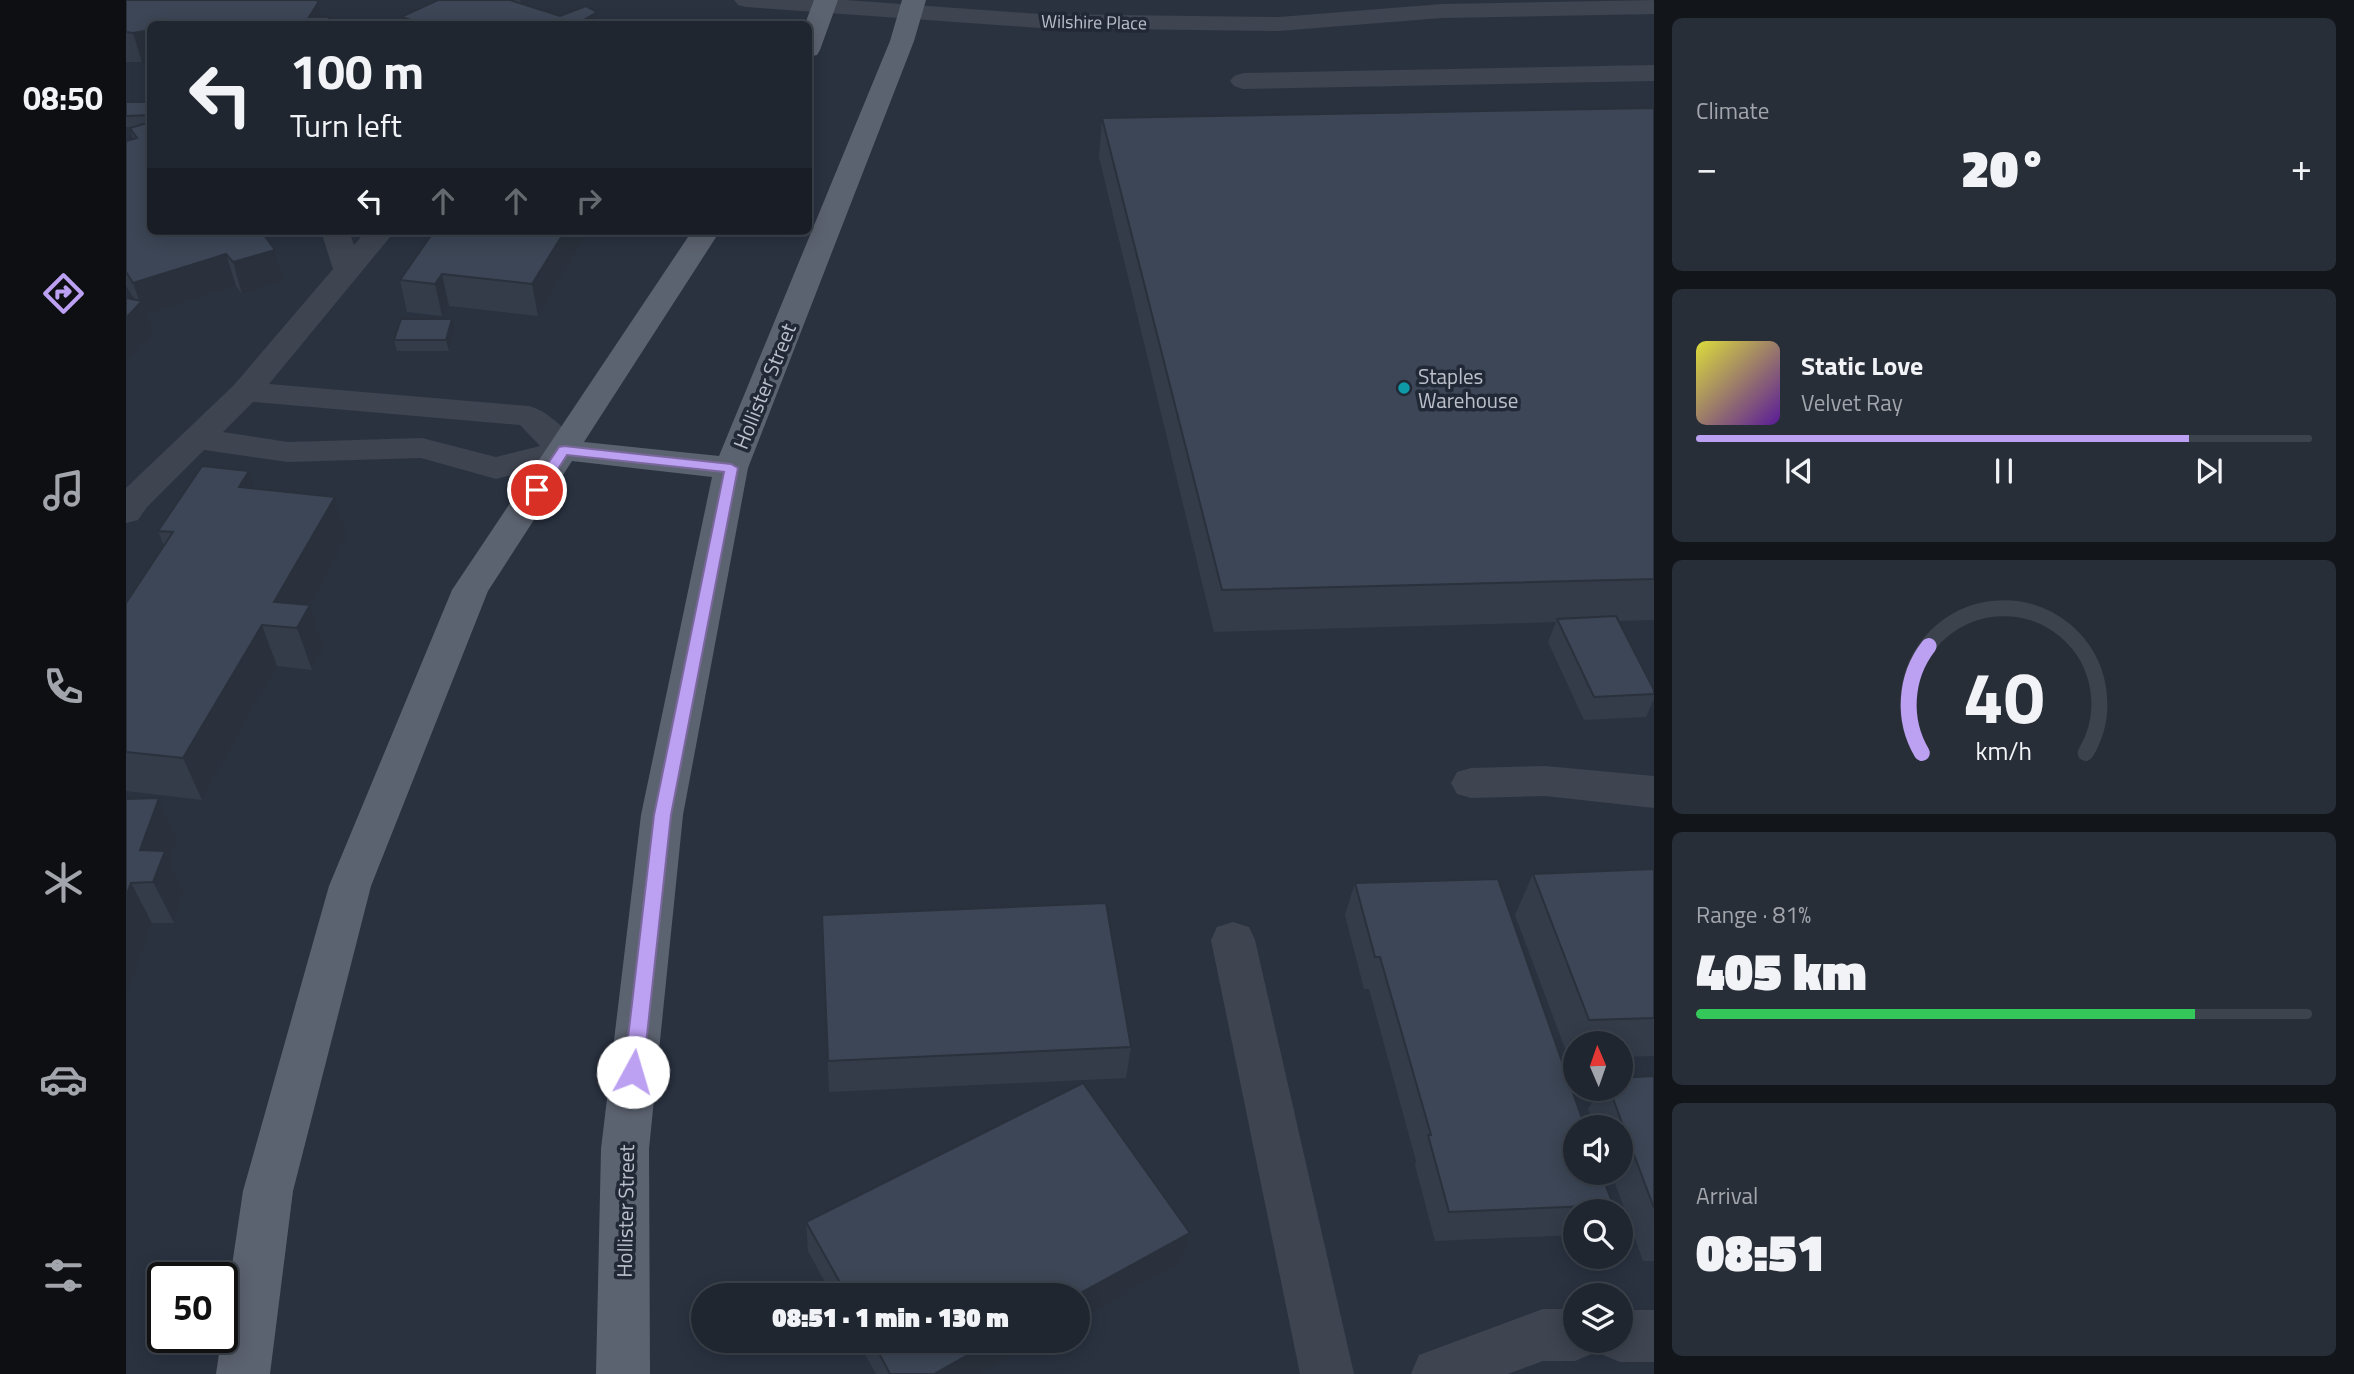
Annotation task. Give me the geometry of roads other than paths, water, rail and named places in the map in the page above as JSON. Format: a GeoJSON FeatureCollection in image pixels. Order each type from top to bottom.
{"type":"FeatureCollection","features":[{"type":"Feature","properties":{"kind":"main road"},"geometry":{"type":"LineString","coordinates":[[812,39],[825,2]]}},
{"type":"Feature","properties":{"kind":"main road","name":"Hollister Street"},"geometry":{"type":"LineString","coordinates":[[624,1374],[625,1149],[662,815],[731,468],[874,112],[913,5]]}},
{"type":"Feature","properties":{"kind":"main road"},"geometry":{"type":"LineString","coordinates":[[243,1374],[268,1191],[350,886],[470,590],[703,235]]}},
{"type":"Feature","properties":{"kind":"main road"},"geometry":{"type":"LineString","coordinates":[[564,450],[731,468]]}},
{"type":"Feature","properties":{"kind":"street","name":"Wilshire Place"},"geometry":{"type":"LineString","coordinates":[[746,0],[913,5],[1040,21],[1279,24],[1442,11],[1654,7]]}},
{"type":"Feature","properties":{"kind":"street","name":"Wilshire Place"},"geometry":{"type":"LineString","coordinates":[[1279,1],[1442,11]]}},
{"type":"Feature","properties":{"kind":"street"},"geometry":{"type":"LineString","coordinates":[[1243,81],[1654,73]]}},
{"type":"Feature","properties":{"kind":"street"},"geometry":{"type":"LineString","coordinates":[[336,235],[348,271]]}},
{"type":"Feature","properties":{"kind":"street"},"geometry":{"type":"LineString","coordinates":[[126,512],[135,499],[245,392],[378,235]]}},
{"type":"Feature","properties":{"kind":"street"},"geometry":{"type":"LineString","coordinates":[[245,392],[529,416],[564,450]]}},
{"type":"Feature","properties":{"kind":"street"},"geometry":{"type":"LineString","coordinates":[[197,439],[288,452],[422,448],[496,468],[564,450]]}},
{"type":"Feature","properties":{"kind":"street"},"geometry":{"type":"LineString","coordinates":[[1471,783],[1545,781],[1654,792]]}},
{"type":"Feature","properties":{"kind":"street"},"geometry":{"type":"LineString","coordinates":[[1233,940],[1327,1374]]}},
{"type":"Feature","properties":{"kind":"street"},"geometry":{"type":"LineString","coordinates":[[1438,1374],[1543,1335],[1563,1335]]}},
{"type":"Feature","properties":{"kind":"street"},"geometry":{"type":"LineString","coordinates":[[1633,1336],[1654,1336]]}},
{"type":"Feature","properties":{"kind":"place","name":"Staples Warehouse"},"geometry":{"type":"Point","coordinates":[1404,388]}}]}
